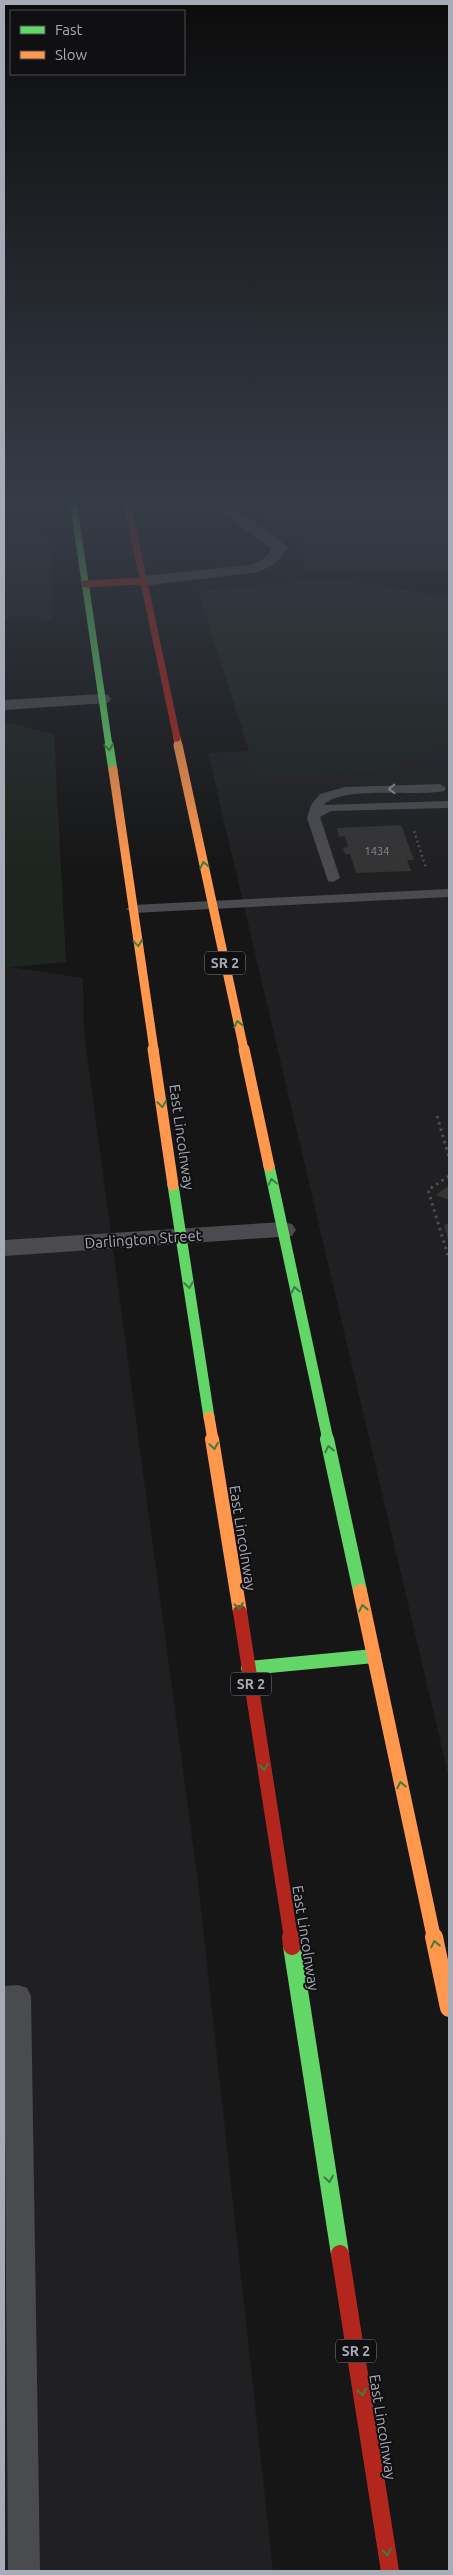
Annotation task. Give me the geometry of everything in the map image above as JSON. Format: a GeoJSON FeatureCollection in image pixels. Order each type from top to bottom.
{"type":"FeatureCollection","features":[{"type":"Feature","properties":{"kind":"main road","name":"East Lincolnway"},"geometry":{"type":"LineString","coordinates":[[91,627],[181,1237],[390,2571]]}},
{"type":"Feature","properties":{"kind":"main road","name":"SR 2"},"geometry":{"type":"LineString","coordinates":[[154,627],[449,2008]]}},
{"type":"Feature","properties":{"kind":"main road"},"geometry":{"type":"LineString","coordinates":[[248,1668],[374,1656]]}},
{"type":"Feature","properties":{"kind":"street"},"geometry":{"type":"LineString","coordinates":[[4,705],[102,699]]}},
{"type":"Feature","properties":{"kind":"street","name":"Darlington Street"},"geometry":{"type":"LineString","coordinates":[[4,1248],[282,1230]]}},
{"type":"Feature","properties":{"kind":"lane"},"geometry":{"type":"LineString","coordinates":[[333,878],[313,818],[317,805],[324,797],[345,791],[440,788]]}},
{"type":"Feature","properties":{"kind":"lane"},"geometry":{"type":"LineString","coordinates":[[314,815],[329,807],[447,804]]}},
{"type":"Feature","properties":{"kind":"lane"},"geometry":{"type":"LineString","coordinates":[[133,909],[212,903],[449,893]]}},
{"type":"Feature","properties":{"kind":"lane"},"geometry":{"type":"LineString","coordinates":[[4,1997],[18,1996],[24,2571]]}},
{"type":"Feature","properties":{"kind":"path"},"geometry":{"type":"LineString","coordinates":[[412,824],[429,876]]}},
{"type":"Feature","properties":{"kind":"path"},"geometry":{"type":"LineString","coordinates":[[437,1116],[449,1157]]}},
{"type":"Feature","properties":{"kind":"path"},"geometry":{"type":"LineString","coordinates":[[449,1176],[428,1190],[449,1260]]}},
{"type":"Feature","properties":{"kind":"shaded area"},"geometry":{"type":"Polygon","coordinates":[[[210,627],[449,627],[449,743],[377,772],[258,779],[210,627]]]}},
{"type":"Feature","properties":{"kind":"shaded area"},"geometry":{"type":"Polygon","coordinates":[[[4,722],[54,734],[66,962],[4,968],[4,722]]]}},
{"type":"Feature","properties":{"kind":"shaded area"},"geometry":{"type":"Polygon","coordinates":[[[449,740],[449,1778],[208,753],[449,740]]]}},
{"type":"Feature","properties":{"kind":"shaded area"},"geometry":{"type":"Polygon","coordinates":[[[4,966],[83,978],[84,1033],[198,1882],[273,2571],[4,2571],[4,966]]]}},
{"type":"Feature","properties":{"kind":"building"},"geometry":{"type":"Polygon","coordinates":[[[401,825],[414,860],[407,860],[411,871],[356,873],[350,854],[345,854],[343,848],[348,847],[345,836],[339,837],[337,828],[401,825]]]}},
{"type":"Feature","properties":{"kind":"building"},"geometry":{"type":"Polygon","coordinates":[[[449,1185],[449,1200],[436,1195],[449,1185]]]}},
{"type":"Feature","properties":{"kind":"building"},"geometry":{"type":"Polygon","coordinates":[[[449,1222],[449,1243],[444,1226],[449,1222]]]}},
{"type":"Feature","properties":{"kind":"traffic: fast"},"geometry":{"type":"LineString","coordinates":[[92,627],[113,770]]}},
{"type":"Feature","properties":{"kind":"traffic: fast"},"geometry":{"type":"LineString","coordinates":[[269,1166],[360,1591]]}},
{"type":"Feature","properties":{"kind":"traffic: fast"},"geometry":{"type":"LineString","coordinates":[[173,1185],[209,1417]]}},
{"type":"Feature","properties":{"kind":"traffic: fast"},"geometry":{"type":"LineString","coordinates":[[248,1668],[374,1656]]}},
{"type":"Feature","properties":{"kind":"traffic: fast"},"geometry":{"type":"LineString","coordinates":[[292,1946],[340,2254]]}},
{"type":"Feature","properties":{"kind":"traffic: slow"},"geometry":{"type":"LineString","coordinates":[[177,738],[269,1166]]}},
{"type":"Feature","properties":{"kind":"traffic: slow"},"geometry":{"type":"LineString","coordinates":[[113,770],[173,1185]]}},
{"type":"Feature","properties":{"kind":"traffic: slow"},"geometry":{"type":"LineString","coordinates":[[209,1417],[240,1612]]}},
{"type":"Feature","properties":{"kind":"traffic: slow"},"geometry":{"type":"LineString","coordinates":[[360,1591],[449,2008]]}},
{"type":"Feature","properties":{"kind":"traffic: jam"},"geometry":{"type":"LineString","coordinates":[[153,627],[177,738]]}},
{"type":"Feature","properties":{"kind":"traffic: jam"},"geometry":{"type":"LineString","coordinates":[[240,1612],[292,1946]]}},
{"type":"Feature","properties":{"kind":"traffic: jam"},"geometry":{"type":"LineString","coordinates":[[340,2254],[390,2571]]}}]}
